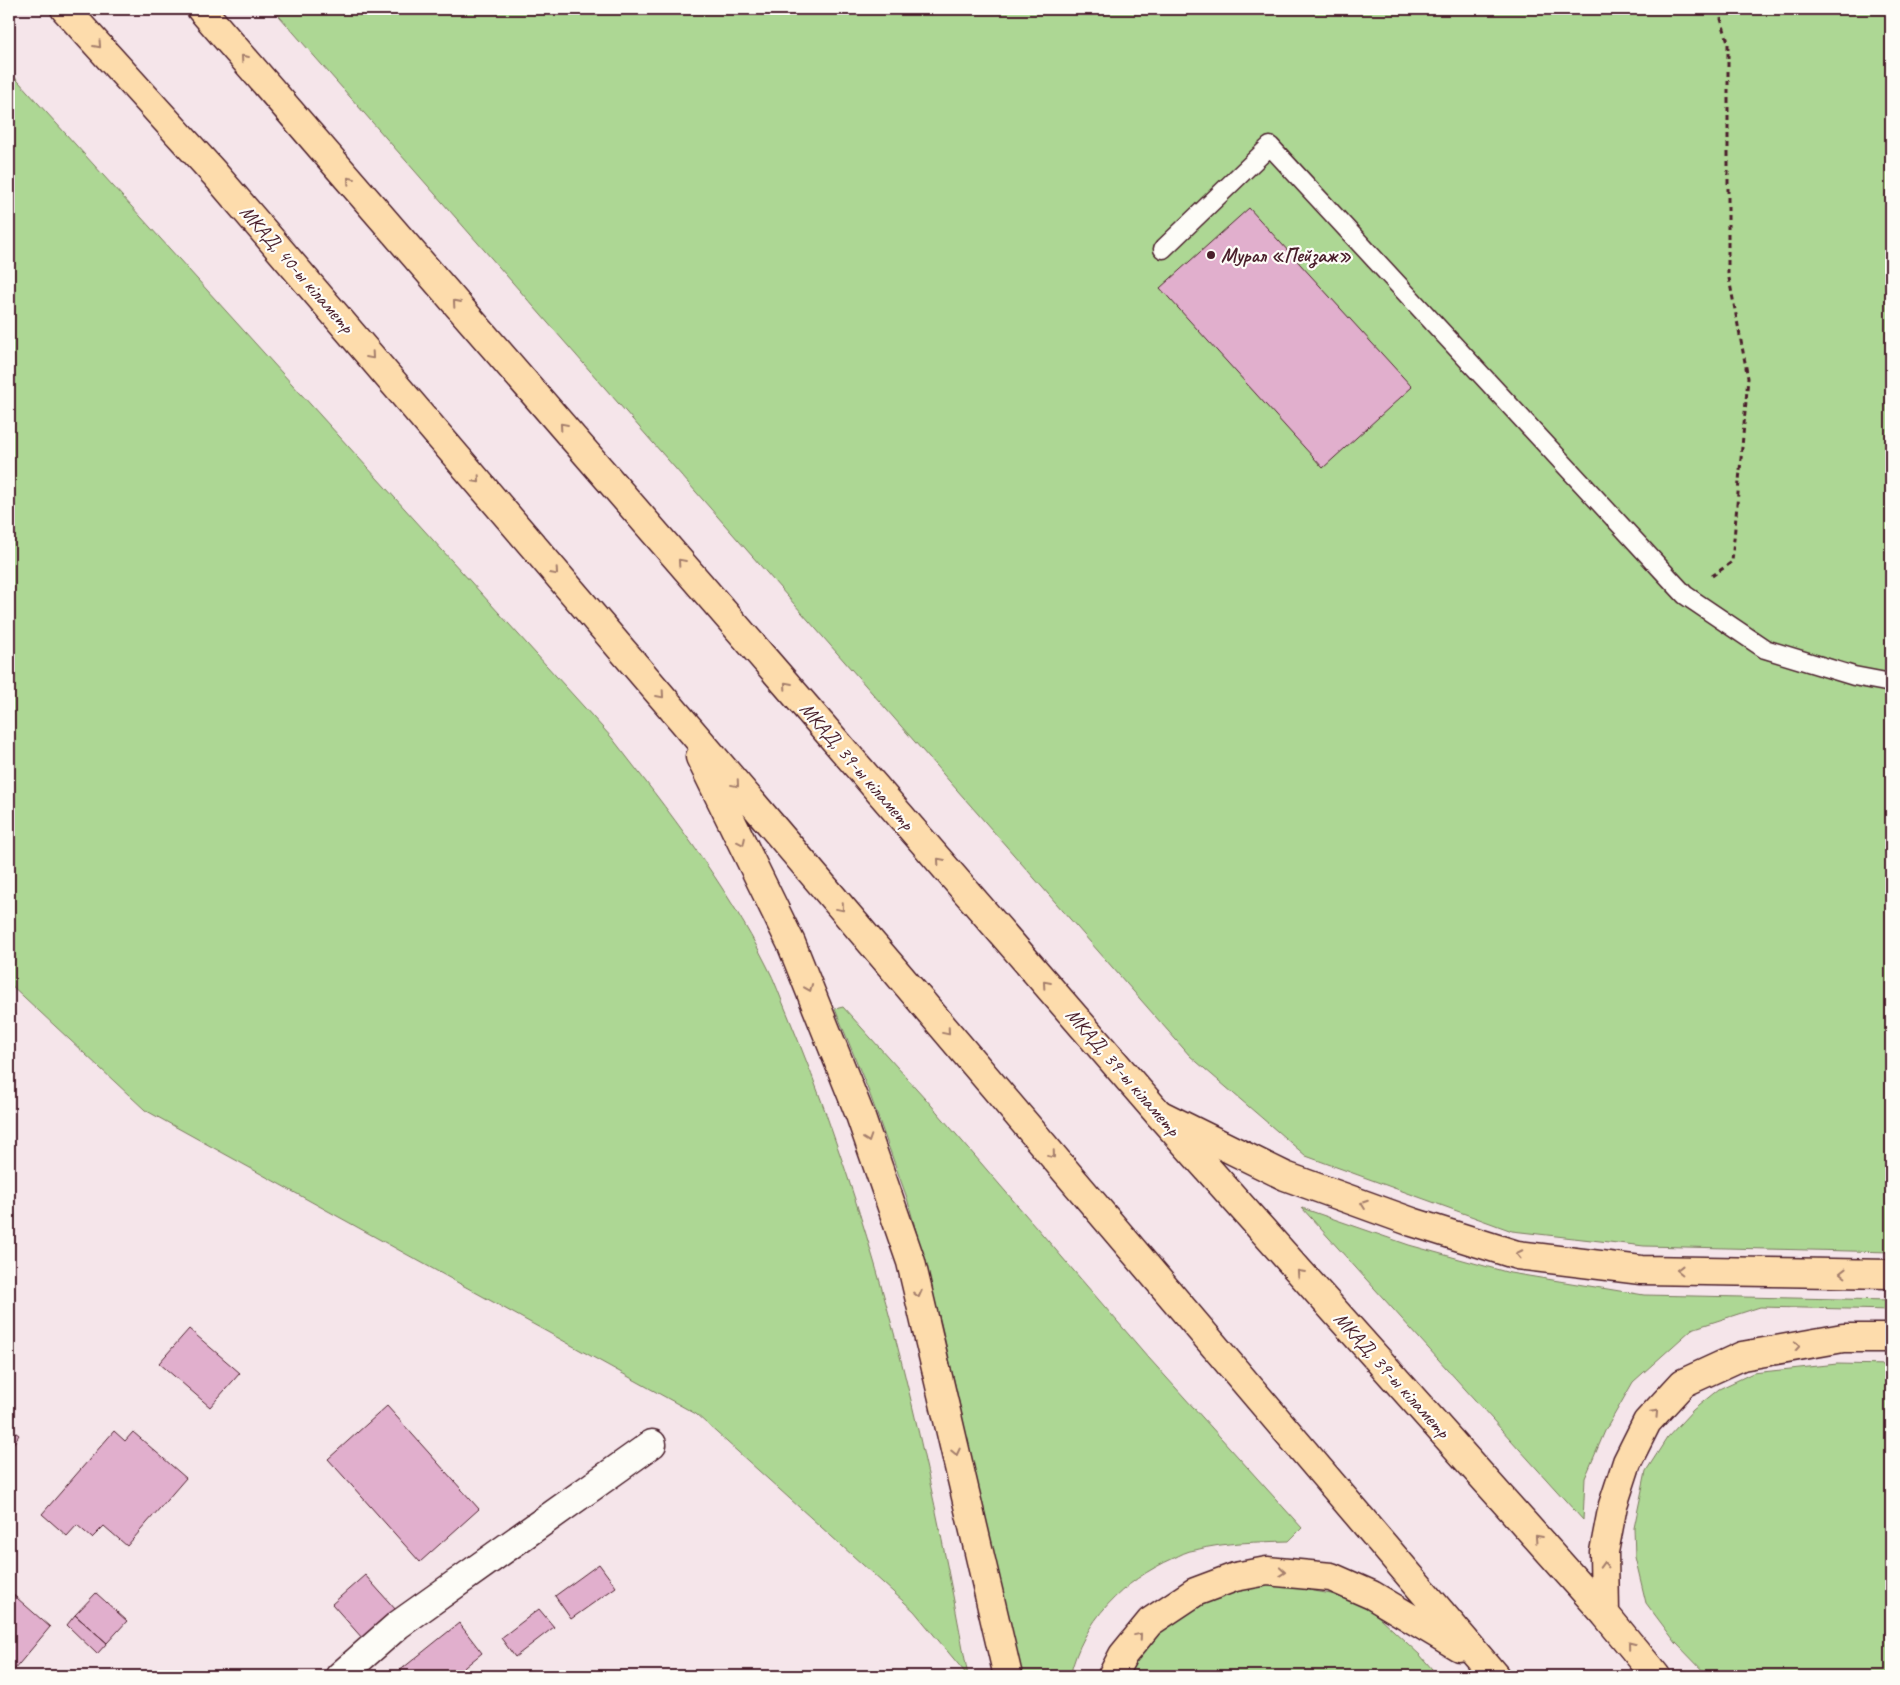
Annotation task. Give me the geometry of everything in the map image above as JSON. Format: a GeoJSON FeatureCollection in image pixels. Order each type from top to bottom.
{"type":"FeatureCollection","features":[{"type":"Feature","properties":{"kind":"main road","name":"МКАД, 40-ы кіламетр"},"geometry":{"type":"LineString","coordinates":[[65,9],[214,173],[682,720]]}},
{"type":"Feature","properties":{"kind":"main road","name":"МКАД, 39-ы кіламетр"},"geometry":{"type":"LineString","coordinates":[[201,9],[1158,1113],[1606,1614],[1656,1676]]}},
{"type":"Feature","properties":{"kind":"main road"},"geometry":{"type":"LineString","coordinates":[[682,720],[1487,1668]]}},
{"type":"Feature","properties":{"kind":"main road"},"geometry":{"type":"LineString","coordinates":[[682,720],[791,943],[860,1116],[911,1262],[1008,1676]]}},
{"type":"Feature","properties":{"kind":"main road"},"geometry":{"type":"LineString","coordinates":[[1158,1113],[1285,1176],[1412,1222],[1517,1254],[1641,1270],[1891,1274]]}},
{"type":"Feature","properties":{"kind":"main road"},"geometry":{"type":"LineString","coordinates":[[1606,1614],[1604,1552],[1613,1504],[1627,1462],[1647,1422],[1683,1383],[1742,1356],[1842,1338],[1891,1338]]}},
{"type":"Feature","properties":{"kind":"main road"},"geometry":{"type":"LineString","coordinates":[[1112,1676],[1123,1655],[1150,1622],[1195,1592],[1227,1580],[1267,1571],[1331,1577],[1372,1595],[1487,1668]]}},
{"type":"Feature","properties":{"kind":"street"},"geometry":{"type":"LineString","coordinates":[[340,1676],[398,1625],[652,1444]]}},
{"type":"Feature","properties":{"kind":"lane"},"geometry":{"type":"LineString","coordinates":[[1163,249],[1270,146],[1685,595],[1765,649],[1854,676],[1891,683]]}},
{"type":"Feature","properties":{"kind":"path"},"geometry":{"type":"LineString","coordinates":[[1685,595],[1732,562],[1748,378],[1728,273],[1728,42],[1718,9]]}},
{"type":"Feature","properties":{"kind":"green space"},"geometry":{"type":"Polygon","coordinates":[[[273,9],[1891,9],[1891,1252],[1644,1246],[1512,1231],[1306,1156],[1190,1056],[273,9]]]}},
{"type":"Feature","properties":{"kind":"green space"},"geometry":{"type":"Polygon","coordinates":[[[9,71],[612,738],[695,848],[751,936],[775,983],[829,1121],[876,1269],[912,1404],[942,1540],[968,1676],[914,1611],[696,1414],[145,1110],[9,983],[9,71]]]}},
{"type":"Feature","properties":{"kind":"green space"},"geometry":{"type":"Polygon","coordinates":[[[843,1007],[925,1098],[1148,1357],[1302,1528],[1289,1541],[1254,1542],[1206,1547],[1181,1554],[1155,1567],[1138,1578],[1107,1605],[1084,1638],[1070,1676],[1021,1676],[941,1323],[907,1198],[869,1092],[835,1009],[843,1007]]]}},
{"type":"Feature","properties":{"kind":"green space"},"geometry":{"type":"Polygon","coordinates":[[[1302,1208],[1409,1245],[1510,1273],[1644,1295],[1891,1300],[1891,1310],[1760,1307],[1692,1329],[1633,1382],[1605,1431],[1585,1478],[1583,1520],[1302,1208]]]}},
{"type":"Feature","properties":{"kind":"green space"},"geometry":{"type":"Polygon","coordinates":[[[1837,1364],[1891,1365],[1891,1676],[1708,1676],[1676,1643],[1646,1603],[1635,1557],[1634,1528],[1646,1471],[1667,1438],[1693,1410],[1719,1389],[1753,1373],[1837,1364]]]}},
{"type":"Feature","properties":{"kind":"green space"},"geometry":{"type":"Polygon","coordinates":[[[1270,1583],[1331,1594],[1357,1601],[1380,1618],[1420,1655],[1438,1676],[1120,1676],[1151,1631],[1208,1592],[1270,1583]]]}},
{"type":"Feature","properties":{"kind":"building"},"geometry":{"type":"Polygon","coordinates":[[[1249,208],[1412,387],[1323,468],[1160,288],[1249,208]]]}},
{"type":"Feature","properties":{"kind":"building"},"geometry":{"type":"Polygon","coordinates":[[[189,1329],[240,1373],[210,1407],[159,1363],[189,1329]]]}},
{"type":"Feature","properties":{"kind":"building"},"geometry":{"type":"Polygon","coordinates":[[[387,1406],[479,1509],[420,1562],[328,1459],[387,1406]]]}},
{"type":"Feature","properties":{"kind":"building"},"geometry":{"type":"Polygon","coordinates":[[[9,1428],[19,1435],[9,1450],[9,1428]]]}},
{"type":"Feature","properties":{"kind":"building"},"geometry":{"type":"Polygon","coordinates":[[[114,1431],[125,1441],[133,1432],[186,1478],[127,1546],[104,1526],[92,1538],[77,1525],[67,1536],[42,1514],[114,1431]]]}},
{"type":"Feature","properties":{"kind":"building"},"geometry":{"type":"Polygon","coordinates":[[[599,1564],[616,1587],[571,1619],[555,1596],[599,1564]]]}},
{"type":"Feature","properties":{"kind":"building"},"geometry":{"type":"Polygon","coordinates":[[[365,1575],[396,1610],[363,1639],[332,1604],[365,1575]]]}},
{"type":"Feature","properties":{"kind":"building"},"geometry":{"type":"Polygon","coordinates":[[[9,1591],[50,1627],[9,1676],[9,1591]]]}},
{"type":"Feature","properties":{"kind":"building"},"geometry":{"type":"Polygon","coordinates":[[[96,1593],[127,1621],[107,1643],[75,1615],[96,1593]]]}},
{"type":"Feature","properties":{"kind":"building"},"geometry":{"type":"Polygon","coordinates":[[[539,1609],[554,1627],[515,1657],[501,1638],[539,1609]]]}},
{"type":"Feature","properties":{"kind":"building"},"geometry":{"type":"Polygon","coordinates":[[[75,1615],[107,1643],[97,1654],[67,1625],[75,1615]]]}},
{"type":"Feature","properties":{"kind":"building"},"geometry":{"type":"Polygon","coordinates":[[[459,1623],[482,1653],[454,1676],[393,1676],[459,1623]]]}},
{"type":"Feature","properties":{"kind":"place","name":"Мурал «Пейзаж»"},"geometry":{"type":"Point","coordinates":[1211,255]}}]}
